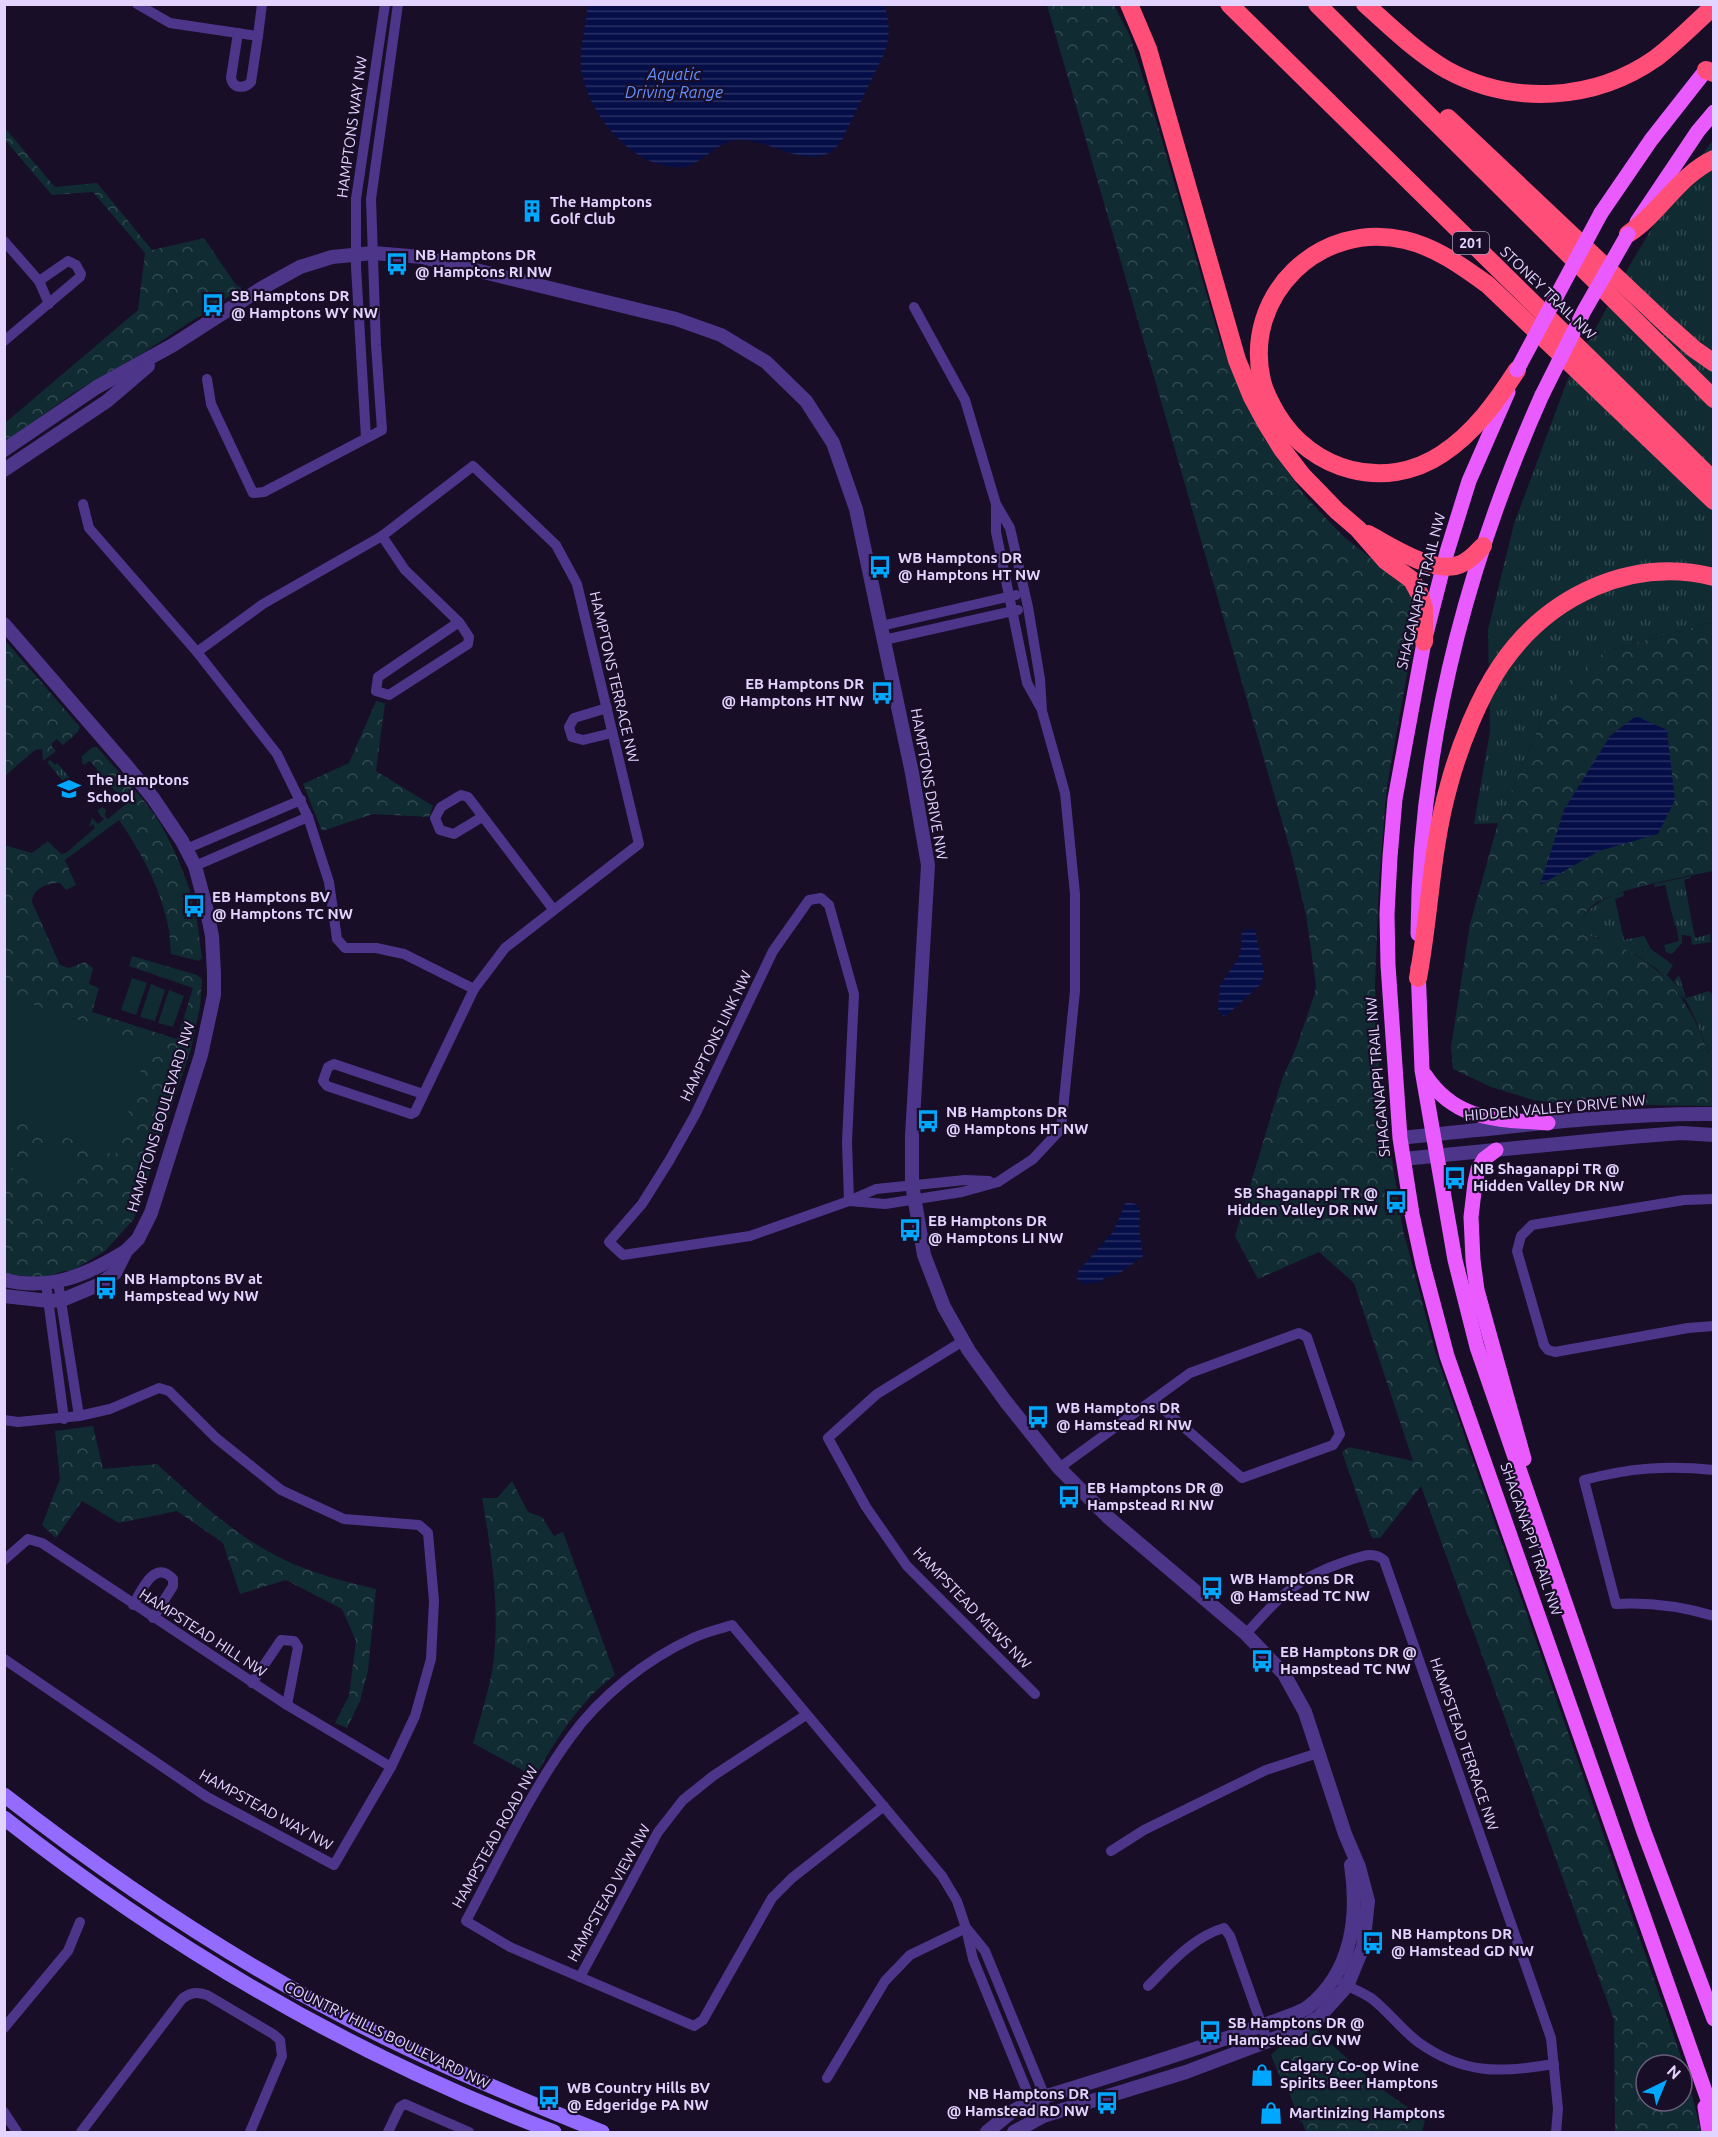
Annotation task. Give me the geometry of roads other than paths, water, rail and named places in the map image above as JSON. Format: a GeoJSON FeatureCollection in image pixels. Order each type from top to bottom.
{"type":"FeatureCollection","features":[{"type":"Feature","properties":{"kind":"highway"},"geometry":{"type":"LineString","coordinates":[[1129,4],[1148,49],[1237,360],[1252,397],[1282,449],[1302,475],[1358,529],[1386,561],[1412,580],[1424,608],[1424,642]]}},
{"type":"Feature","properties":{"kind":"highway","name":"STONEY TRAIL NW"},"geometry":{"type":"LineString","coordinates":[[1229,4],[1713,481]]}},
{"type":"Feature","properties":{"kind":"highway"},"geometry":{"type":"LineString","coordinates":[[1365,4],[1426,57],[1448,70],[1498,88],[1542,95],[1588,89],[1611,83],[1631,73],[1656,57],[1713,6]]}},
{"type":"Feature","properties":{"kind":"highway"},"geometry":{"type":"LineString","coordinates":[[1320,7],[1431,101],[1667,325],[1713,363]]}},
{"type":"Feature","properties":{"kind":"highway"},"geometry":{"type":"LineString","coordinates":[[1320,7],[1713,399]]}},
{"type":"Feature","properties":{"kind":"highway"},"geometry":{"type":"LineString","coordinates":[[1628,234],[1642,225],[1680,182],[1713,159]]}},
{"type":"Feature","properties":{"kind":"highway"},"geometry":{"type":"LineString","coordinates":[[1518,370],[1484,417],[1441,455],[1407,469],[1391,472],[1360,472],[1326,462],[1309,451],[1292,435],[1270,402],[1263,383],[1259,364],[1260,343],[1271,303],[1280,287],[1292,272],[1321,249],[1364,237],[1405,240],[1425,246],[1461,266],[1488,285],[1713,501]]}},
{"type":"Feature","properties":{"kind":"highway"},"geometry":{"type":"LineString","coordinates":[[1358,529],[1426,564],[1443,567],[1459,566],[1483,546]]}},
{"type":"Feature","properties":{"kind":"highway"},"geometry":{"type":"LineString","coordinates":[[1418,978],[1425,941],[1439,826],[1449,784],[1476,710],[1501,665],[1541,619],[1578,593],[1627,575],[1649,572],[1678,571],[1713,578]]}},
{"type":"Feature","properties":{"kind":"main road","name":"SHAGANAPPI TRAIL NW"},"geometry":{"type":"LineString","coordinates":[[1711,68],[1651,140],[1601,213],[1518,370],[1469,481],[1443,567],[1424,642],[1395,799],[1387,914],[1388,965],[1400,1138],[1423,1265],[1451,1366],[1713,2117]]}},
{"type":"Feature","properties":{"kind":"main road","name":"SHAGANAPPI TRAIL NW"},"geometry":{"type":"LineString","coordinates":[[1713,112],[1628,234],[1584,311],[1542,394],[1505,481],[1483,546],[1450,663],[1430,769],[1420,864],[1418,978],[1422,1070],[1455,1260],[1477,1347],[1644,1832],[1713,2019]]}},
{"type":"Feature","properties":{"kind":"main road"},"geometry":{"type":"LineString","coordinates":[[1422,1070],[1445,1100],[1467,1112],[1496,1118],[1548,1123]]}},
{"type":"Feature","properties":{"kind":"main road"},"geometry":{"type":"LineString","coordinates":[[1496,1150],[1484,1159],[1478,1169],[1475,1183],[1471,1216],[1473,1260],[1477,1290],[1531,1481],[1529,1500]]}},
{"type":"Feature","properties":{"kind":"main road","name":"COUNTRY HILLS BOULEVARD NW"},"geometry":{"type":"LineString","coordinates":[[4,1795],[100,1867],[170,1914],[280,1982],[349,2020],[433,2061],[514,2097],[602,2132]]}},
{"type":"Feature","properties":{"kind":"main road","name":"COUNTRY HILLS BOULEVARD NW"},"geometry":{"type":"LineString","coordinates":[[4,1818],[120,1904],[264,1995],[381,2056],[515,2118],[554,2133]]}},
{"type":"Feature","properties":{"kind":"main road"},"geometry":{"type":"LineString","coordinates":[[1698,2069],[1709,2133]]}},
{"type":"Feature","properties":{"kind":"main road"},"geometry":{"type":"LineString","coordinates":[[515,2118],[536,2133]]}},
{"type":"Feature","properties":{"kind":"street"},"geometry":{"type":"LineString","coordinates":[[137,4],[170,23],[258,36]]}},
{"type":"Feature","properties":{"kind":"street"},"geometry":{"type":"LineString","coordinates":[[238,33],[231,78],[232,84],[236,87],[245,87],[251,82],[262,4]]}},
{"type":"Feature","properties":{"kind":"street","name":"HAMPTONS WAY NW"},"geometry":{"type":"LineString","coordinates":[[385,4],[356,199],[356,254],[366,438],[382,430],[376,345],[371,199],[398,4]]}},
{"type":"Feature","properties":{"kind":"street"},"geometry":{"type":"LineString","coordinates":[[378,54],[391,56]]}},
{"type":"Feature","properties":{"kind":"street"},"geometry":{"type":"LineString","coordinates":[[4,241],[39,281],[49,304]]}},
{"type":"Feature","properties":{"kind":"street","name":"HAMPTONS DRIVE NW"},"geometry":{"type":"LineString","coordinates":[[4,450],[97,387],[173,345],[262,288],[300,267],[332,257],[373,253],[422,257],[676,319],[721,335],[766,363],[806,401],[833,443],[856,509],[912,773],[928,865],[912,1136],[913,1192],[924,1255],[944,1307],[963,1341],[1006,1402],[1059,1468],[1109,1518],[1246,1634],[1284,1674],[1305,1712],[1345,1834],[1354,1886],[1354,1921],[1341,1982],[1319,2017],[1297,2030],[1186,2072],[1043,2116],[1014,2133]]}},
{"type":"Feature","properties":{"kind":"street"},"geometry":{"type":"LineString","coordinates":[[4,341],[80,277],[79,267],[68,261],[39,281]]}},
{"type":"Feature","properties":{"kind":"street"},"geometry":{"type":"LineString","coordinates":[[913,1192],[965,1180],[998,1182],[1033,1159],[1061,1129],[1075,991],[1075,894],[1065,793],[1042,711],[1040,679],[1028,607],[1010,528],[996,504],[965,400],[914,307]]}},
{"type":"Feature","properties":{"kind":"street","name":"HAMPTONS DRIVE NW"},"geometry":{"type":"LineString","coordinates":[[4,470],[107,401],[173,345]]}},
{"type":"Feature","properties":{"kind":"street"},"geometry":{"type":"LineString","coordinates":[[360,346],[376,345]]}},
{"type":"Feature","properties":{"kind":"street"},"geometry":{"type":"LineString","coordinates":[[207,379],[211,404],[254,493],[264,492],[366,438]]}},
{"type":"Feature","properties":{"kind":"street","name":"HAMPTONS TERRACE NW"},"geometry":{"type":"LineString","coordinates":[[197,652],[263,604],[382,536],[472,466],[556,545],[577,584],[639,844],[505,948],[474,989],[415,1112],[411,1114],[327,1086],[323,1081],[328,1068],[334,1064],[423,1094]]}},
{"type":"Feature","properties":{"kind":"street"},"geometry":{"type":"LineString","coordinates":[[83,504],[89,528],[197,652],[277,754],[308,817],[329,882],[337,939],[345,948],[376,948],[404,954],[474,989]]}},
{"type":"Feature","properties":{"kind":"street"},"geometry":{"type":"LineString","coordinates":[[996,504],[996,532],[1027,683],[1042,711]]}},
{"type":"Feature","properties":{"kind":"street"},"geometry":{"type":"LineString","coordinates":[[382,536],[405,570],[459,622],[469,637],[468,644],[389,695],[376,691],[378,677],[459,622]]}},
{"type":"Feature","properties":{"kind":"street"},"geometry":{"type":"LineString","coordinates":[[881,626],[1024,593]]}},
{"type":"Feature","properties":{"kind":"street"},"geometry":{"type":"LineString","coordinates":[[884,640],[1028,607]]}},
{"type":"Feature","properties":{"kind":"street","name":"HAMPTONS BOULEVARD NW"},"geometry":{"type":"LineString","coordinates":[[4,624],[147,789],[186,849],[195,866],[212,936],[214,995],[201,1055],[151,1213],[138,1239],[126,1251],[99,1267],[52,1283],[19,1283],[4,1280]]}},
{"type":"Feature","properties":{"kind":"street"},"geometry":{"type":"LineString","coordinates":[[607,708],[574,718],[568,727],[572,737],[583,740],[612,733]]}},
{"type":"Feature","properties":{"kind":"street"},"geometry":{"type":"LineString","coordinates":[[186,849],[301,800]]}},
{"type":"Feature","properties":{"kind":"street"},"geometry":{"type":"LineString","coordinates":[[195,866],[308,817]]}},
{"type":"Feature","properties":{"kind":"street"},"geometry":{"type":"LineString","coordinates":[[482,817],[553,909]]}},
{"type":"Feature","properties":{"kind":"street","name":"HAMPTONS LINK NW"},"geometry":{"type":"LineString","coordinates":[[849,1201],[847,1142],[854,994],[829,905],[821,898],[809,900],[773,951],[695,1115],[642,1204],[609,1242],[623,1256],[750,1236],[849,1201],[876,1188],[913,1192]]}},
{"type":"Feature","properties":{"kind":"street","name":"HIDDEN VALLEY DRIVE NW"},"geometry":{"type":"LineString","coordinates":[[1400,1138],[1548,1123],[1713,1114]]}},
{"type":"Feature","properties":{"kind":"street"},"geometry":{"type":"LineString","coordinates":[[1403,1160],[1651,1135],[1681,1133],[1713,1135]]}},
{"type":"Feature","properties":{"kind":"street","name":"HAMPTONS LINK NW"},"geometry":{"type":"LineString","coordinates":[[849,1201],[885,1204],[913,1192]]}},
{"type":"Feature","properties":{"kind":"street"},"geometry":{"type":"LineString","coordinates":[[1713,1199],[1684,1200],[1532,1225],[1521,1236],[1516,1251],[1544,1345],[1548,1350],[1555,1352],[1688,1328],[1713,1326]]}},
{"type":"Feature","properties":{"kind":"street","name":"HAMPTONS BOULEVARD NW"},"geometry":{"type":"LineString","coordinates":[[4,1296],[55,1300],[98,1285],[115,1273],[126,1251]]}},
{"type":"Feature","properties":{"kind":"street"},"geometry":{"type":"LineString","coordinates":[[52,1283],[79,1416]]}},
{"type":"Feature","properties":{"kind":"street"},"geometry":{"type":"LineString","coordinates":[[55,1300],[64,1419]]}},
{"type":"Feature","properties":{"kind":"street"},"geometry":{"type":"LineString","coordinates":[[1059,1468],[1152,1400],[1190,1373],[1299,1333],[1307,1337],[1340,1434],[1334,1445],[1242,1478],[1152,1400]]}},
{"type":"Feature","properties":{"kind":"street","name":"HAMPSTEAD MEWS NW"},"geometry":{"type":"LineString","coordinates":[[963,1341],[877,1394],[828,1438],[866,1508],[908,1566],[924,1585],[1035,1694]]}},
{"type":"Feature","properties":{"kind":"street","name":"HAMPSTEAD WAY NW"},"geometry":{"type":"LineString","coordinates":[[4,1420],[18,1422],[64,1419],[110,1409],[159,1388],[168,1391],[216,1438],[281,1490],[344,1519],[419,1525],[428,1533],[434,1600],[431,1659],[415,1716],[391,1767],[334,1864],[207,1797],[4,1659]]}},
{"type":"Feature","properties":{"kind":"street"},"geometry":{"type":"LineString","coordinates":[[1713,1470],[1649,1467],[1584,1480],[1616,1604],[1679,1606],[1713,1616]]}},
{"type":"Feature","properties":{"kind":"street","name":"HAMPSTEAD HILL NW"},"geometry":{"type":"LineString","coordinates":[[4,1560],[28,1539],[42,1543],[252,1683],[391,1767]]}},
{"type":"Feature","properties":{"kind":"street","name":"HAMPSTEAD TERRACE NW"},"geometry":{"type":"LineString","coordinates":[[1246,1634],[1280,1596],[1303,1579],[1324,1569],[1371,1554],[1379,1555],[1384,1560],[1551,2038],[1558,2109],[1556,2133]]}},
{"type":"Feature","properties":{"kind":"street"},"geometry":{"type":"LineString","coordinates":[[133,1605],[153,1574],[160,1571],[167,1573],[173,1579],[174,1586],[153,1617]]}},
{"type":"Feature","properties":{"kind":"street","name":"HAMPSTEAD ROAD NW"},"geometry":{"type":"LineString","coordinates":[[884,1806],[792,1878],[772,1898],[703,2020],[694,2026],[510,1947],[466,1921],[541,1782],[570,1737],[596,1707],[656,1659],[694,1637],[732,1625],[884,1806],[942,1876],[957,1901],[973,1959],[1031,2101],[1043,2116]]}},
{"type":"Feature","properties":{"kind":"street"},"geometry":{"type":"LineString","coordinates":[[252,1683],[281,1640],[294,1641],[298,1647],[287,1705]]}},
{"type":"Feature","properties":{"kind":"street","name":"HAMPSTEAD VIEW NW"},"geometry":{"type":"LineString","coordinates":[[580,1977],[658,1832],[683,1800],[713,1776],[806,1714]]}},
{"type":"Feature","properties":{"kind":"street"},"geometry":{"type":"LineString","coordinates":[[1112,1851],[1144,1830],[1266,1770],[1318,1753]]}},
{"type":"Feature","properties":{"kind":"street"},"geometry":{"type":"LineString","coordinates":[[4,2028],[68,1951],[80,1922]]}},
{"type":"Feature","properties":{"kind":"street"},"geometry":{"type":"LineString","coordinates":[[827,2078],[885,1981],[910,1955],[966,1928]]}},
{"type":"Feature","properties":{"kind":"street","name":"HAMPSTEAD ROAD NW"},"geometry":{"type":"LineString","coordinates":[[966,1928],[985,1951],[1045,2097],[1043,2116]]}},
{"type":"Feature","properties":{"kind":"street"},"geometry":{"type":"LineString","coordinates":[[1148,1986],[1179,1956],[1211,1931],[1224,1928],[1230,1936],[1267,2040]]}},
{"type":"Feature","properties":{"kind":"street"},"geometry":{"type":"LineString","coordinates":[[1341,1982],[1371,1998],[1418,2042],[1453,2062],[1489,2071],[1517,2070],[1554,2064]]}},
{"type":"Feature","properties":{"kind":"street","name":"HAMPTONS DRIVE NW"},"geometry":{"type":"LineString","coordinates":[[987,2133],[1010,2113],[1031,2101],[1180,2055],[1261,2026],[1307,2008],[1341,1982]]}},
{"type":"Feature","properties":{"kind":"street"},"geometry":{"type":"LineString","coordinates":[[81,2133],[182,1999],[196,1993],[207,1995],[280,2040],[282,2056],[250,2133]]}},
{"type":"Feature","properties":{"kind":"street"},"geometry":{"type":"LineString","coordinates":[[388,2133],[400,2107],[405,2104],[469,2133]]}},
{"type":"Feature","properties":{"kind":"street"},"geometry":{"type":"LineString","coordinates":[[4,2112],[17,2133]]}},
{"type":"Feature","properties":{"kind":"water","name":"Aquatic Driving Range"},"geometry":{"type":"Polygon","coordinates":[[[587,5],[884,5],[888,22],[888,40],[885,52],[842,140],[832,151],[820,156],[807,157],[751,141],[737,140],[724,144],[685,167],[666,166],[651,161],[622,143],[599,115],[591,100],[581,68],[587,5]]]}},
{"type":"Feature","properties":{"kind":"water"},"geometry":{"type":"Polygon","coordinates":[[[1636,716],[1667,730],[1675,800],[1658,834],[1599,851],[1540,885],[1564,810],[1610,736],[1636,716]]]}},
{"type":"Feature","properties":{"kind":"water"},"geometry":{"type":"Polygon","coordinates":[[[1247,929],[1255,930],[1264,972],[1261,984],[1227,1015],[1223,1016],[1218,1010],[1220,985],[1238,959],[1242,945],[1241,934],[1247,929]]]}},
{"type":"Feature","properties":{"kind":"water"},"geometry":{"type":"Polygon","coordinates":[[[1126,1202],[1136,1204],[1140,1210],[1139,1228],[1143,1256],[1117,1275],[1104,1278],[1101,1282],[1084,1284],[1076,1278],[1079,1270],[1113,1232],[1126,1202]]]}},
{"type":"Feature","properties":{"kind":"place","name":"The Hamptons Golf Club"},"geometry":{"type":"Point","coordinates":[532,211]}},
{"type":"Feature","properties":{"kind":"place","name":"NB Hamptons DR @ Hamptons RI NW"},"geometry":{"type":"Point","coordinates":[397,264]}},
{"type":"Feature","properties":{"kind":"place","name":"SB Hamptons DR @ Hamptons WY NW"},"geometry":{"type":"Point","coordinates":[213,305]}},
{"type":"Feature","properties":{"kind":"place","name":"WB Hamptons DR @ Hamptons HT NW"},"geometry":{"type":"Point","coordinates":[880,567]}},
{"type":"Feature","properties":{"kind":"place","name":"EB Hamptons DR @ Hamptons HT NW"},"geometry":{"type":"Point","coordinates":[882,693]}},
{"type":"Feature","properties":{"kind":"place","name":"The Hamptons School"},"geometry":{"type":"Point","coordinates":[69,789]}},
{"type":"Feature","properties":{"kind":"place","name":"EB Hamptons BV @ Hamptons TC NW"},"geometry":{"type":"Point","coordinates":[194,906]}},
{"type":"Feature","properties":{"kind":"place","name":"NB Hamptons DR @ Hamptons HT NW"},"geometry":{"type":"Point","coordinates":[928,1121]}},
{"type":"Feature","properties":{"kind":"place","name":"NB Shaganappi TR @ Hidden Valley DR NW"},"geometry":{"type":"Point","coordinates":[1455,1178]}},
{"type":"Feature","properties":{"kind":"place","name":"SB Shaganappi TR @ Hidden Valley DR NW"},"geometry":{"type":"Point","coordinates":[1396,1202]}},
{"type":"Feature","properties":{"kind":"place","name":"EB Hamptons DR @ Hamptons LI NW"},"geometry":{"type":"Point","coordinates":[910,1230]}},
{"type":"Feature","properties":{"kind":"place","name":"NB Hamptons BV at Hampstead Wy NW"},"geometry":{"type":"Point","coordinates":[106,1288]}},
{"type":"Feature","properties":{"kind":"place","name":"WB Hamptons DR @ Hamstead RI NW"},"geometry":{"type":"Point","coordinates":[1038,1417]}},
{"type":"Feature","properties":{"kind":"place","name":"EB Hamptons DR @ Hampstead RI NW"},"geometry":{"type":"Point","coordinates":[1069,1497]}},
{"type":"Feature","properties":{"kind":"place","name":"WB Hamptons DR @ Hamstead TC NW"},"geometry":{"type":"Point","coordinates":[1212,1588]}},
{"type":"Feature","properties":{"kind":"place","name":"EB Hamptons DR @ Hampstead TC NW"},"geometry":{"type":"Point","coordinates":[1262,1661]}},
{"type":"Feature","properties":{"kind":"place","name":"NB Hamptons DR @ Hamstead GD NW"},"geometry":{"type":"Point","coordinates":[1373,1943]}},
{"type":"Feature","properties":{"kind":"place","name":"SB Hamptons DR @ Hampstead GV NW"},"geometry":{"type":"Point","coordinates":[1210,2032]}},
{"type":"Feature","properties":{"kind":"place","name":"Calgary Co-op Wine Spirits Beer Hamptons"},"geometry":{"type":"Point","coordinates":[1262,2075]}},
{"type":"Feature","properties":{"kind":"place","name":"WB Country Hills BV @ Edgeridge PA NW"},"geometry":{"type":"Point","coordinates":[549,2097]}},
{"type":"Feature","properties":{"kind":"place","name":"NB Hamptons DR @ Hamstead RD NW"},"geometry":{"type":"Point","coordinates":[1107,2103]}},
{"type":"Feature","properties":{"kind":"place","name":"Martinizing Hamptons"},"geometry":{"type":"Point","coordinates":[1271,2113]}}]}
